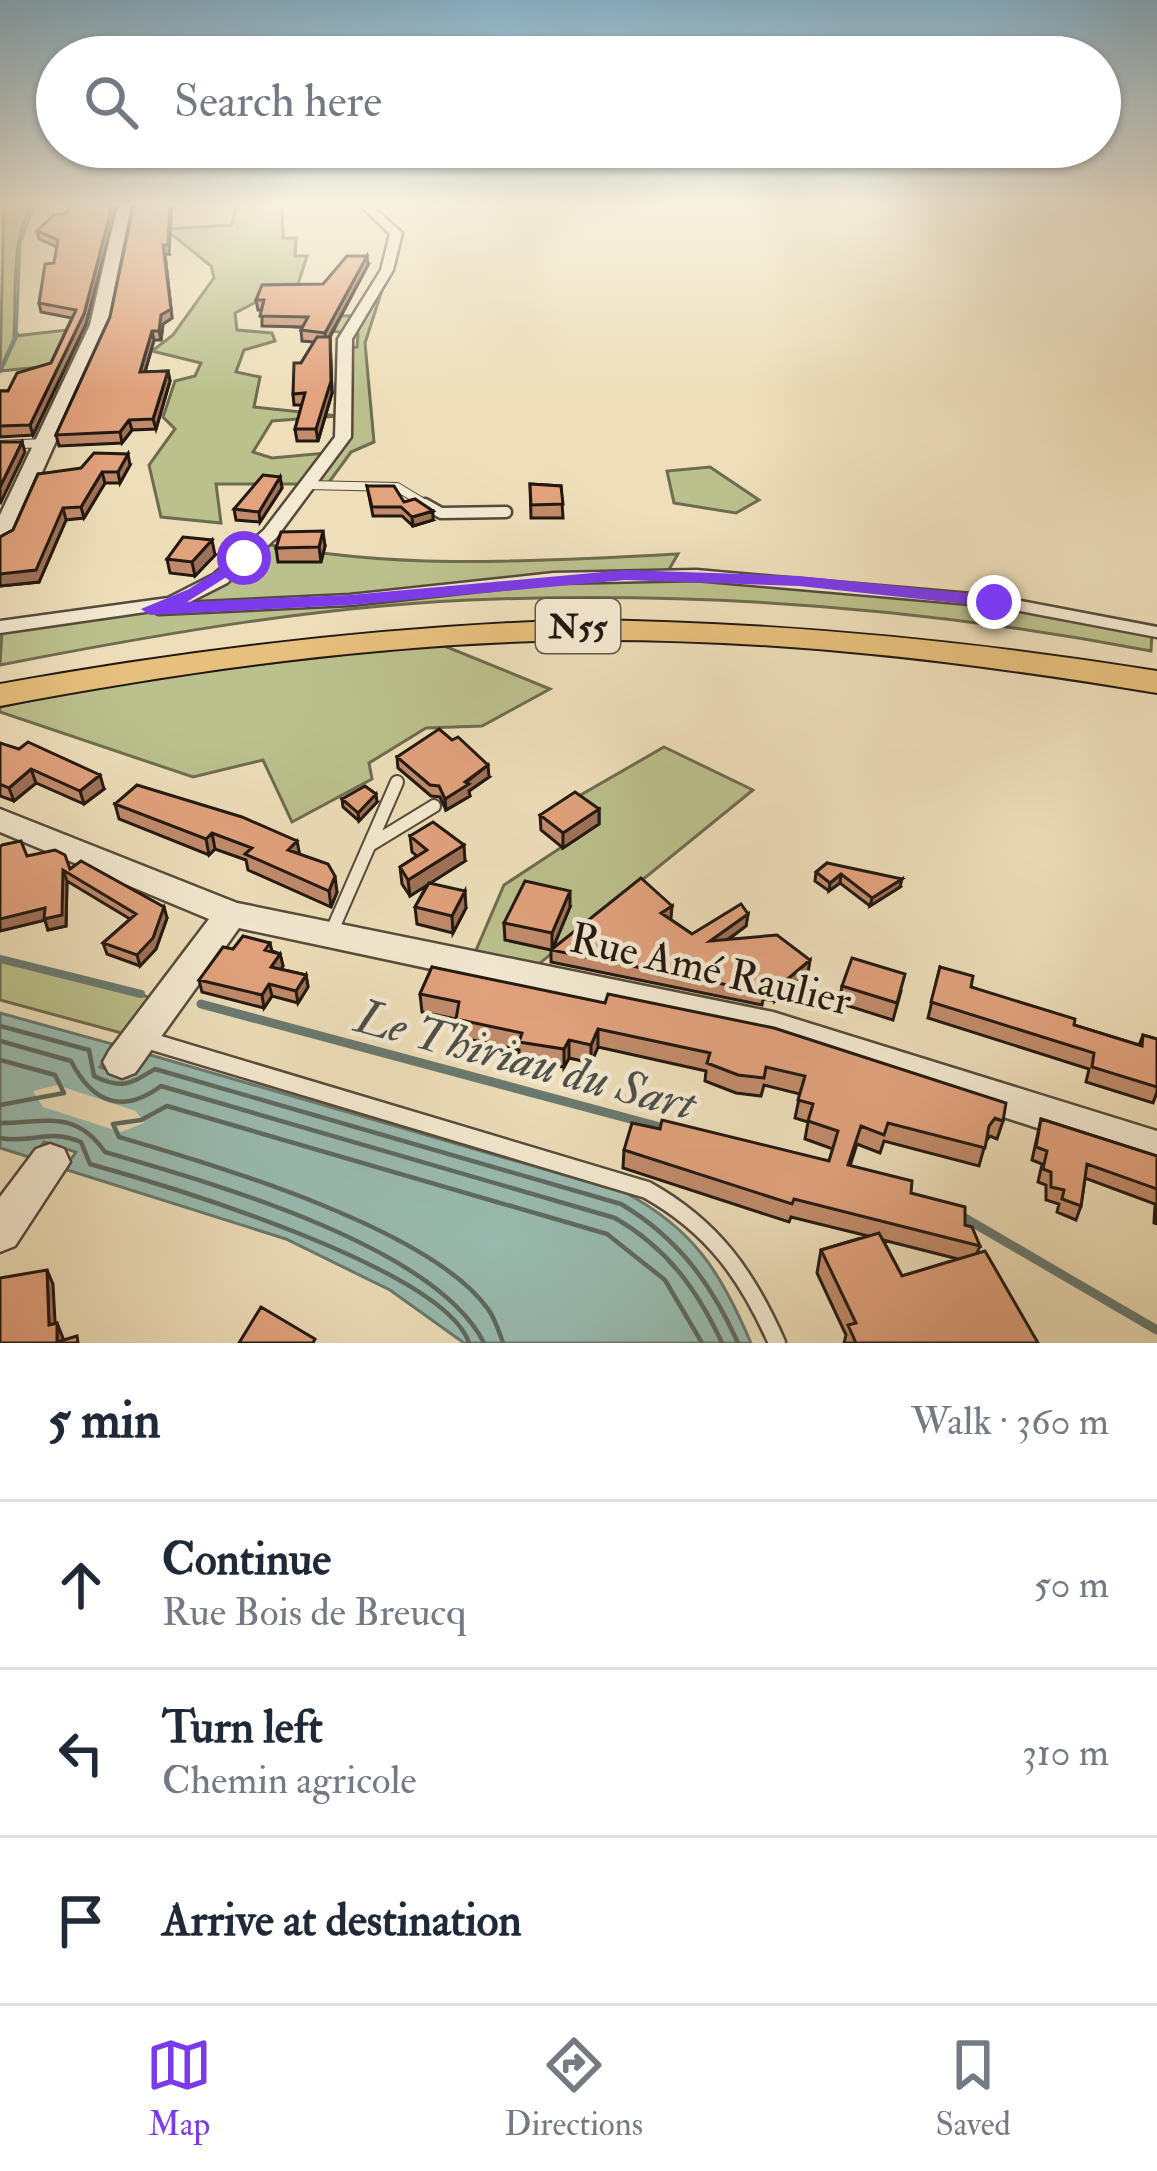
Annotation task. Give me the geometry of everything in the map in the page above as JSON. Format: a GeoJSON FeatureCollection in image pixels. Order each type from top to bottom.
{"type":"FeatureCollection","features":[{"type":"Feature","properties":{"kind":"highway","name":"N55"},"geometry":{"type":"LineString","coordinates":[[0,677],[288,628],[562,608],[828,616],[1001,636],[1157,663]]}},
{"type":"Feature","properties":{"kind":"highway","name":"N55"},"geometry":{"type":"LineString","coordinates":[[0,695],[292,644],[562,626],[830,636],[1000,655],[1157,682]]}},
{"type":"Feature","properties":{"kind":"street"},"geometry":{"type":"LineString","coordinates":[[0,539],[99,326],[112,266]]}},
{"type":"Feature","properties":{"kind":"street"},"geometry":{"type":"LineString","coordinates":[[0,626],[150,609],[220,579],[270,534],[343,437],[345,339],[388,266]]}},
{"type":"Feature","properties":{"kind":"street","name":"Rue Amé Raulier"},"geometry":{"type":"LineString","coordinates":[[0,820],[231,914],[773,1027],[1157,1149]]}},
{"type":"Feature","properties":{"kind":"street"},"geometry":{"type":"LineString","coordinates":[[131,1050],[231,914]]}},
{"type":"Feature","properties":{"kind":"street"},"geometry":{"type":"LineString","coordinates":[[3,1223],[50,1162]]}},
{"type":"Feature","properties":{"kind":"lane"},"geometry":{"type":"LineString","coordinates":[[0,445],[46,443]]}},
{"type":"Feature","properties":{"kind":"lane"},"geometry":{"type":"LineString","coordinates":[[308,484],[397,487],[441,513],[506,512]]}},
{"type":"Feature","properties":{"kind":"lane"},"geometry":{"type":"LineString","coordinates":[[150,609],[366,599],[554,578],[695,575],[994,602],[1157,632]]}},
{"type":"Feature","properties":{"kind":"lane"},"geometry":{"type":"LineString","coordinates":[[330,934],[397,782]]}},
{"type":"Feature","properties":{"kind":"lane"},"geometry":{"type":"LineString","coordinates":[[370,845],[434,806]]}},
{"type":"Feature","properties":{"kind":"lane"},"geometry":{"type":"LineString","coordinates":[[131,1050],[647,1190],[692,1213],[724,1244],[755,1292],[777,1343]]}},
{"type":"Feature","properties":{"kind":"green space"},"geometry":{"type":"Polygon","coordinates":[[[3,266],[16,266],[14,336],[67,330],[51,366],[0,371],[3,266]]]}},
{"type":"Feature","properties":{"kind":"green space"},"geometry":{"type":"Polygon","coordinates":[[[211,266],[304,266],[298,284],[263,285],[256,302],[235,313],[237,330],[272,333],[275,341],[244,350],[236,372],[260,377],[254,407],[338,416],[272,421],[253,452],[272,458],[326,453],[301,484],[216,484],[221,523],[161,517],[149,465],[175,429],[163,417],[175,381],[195,376],[201,363],[152,351],[173,335],[214,278],[211,266]]]}},
{"type":"Feature","properties":{"kind":"green space"},"geometry":{"type":"Polygon","coordinates":[[[384,284],[365,343],[374,442],[351,452],[327,485],[308,485],[343,437],[344,349],[357,347],[358,334],[294,327],[295,315],[355,316],[384,284]]]}},
{"type":"Feature","properties":{"kind":"green space"},"geometry":{"type":"Polygon","coordinates":[[[710,467],[759,500],[736,513],[674,503],[667,471],[710,467]]]}},
{"type":"Feature","properties":{"kind":"green space"},"geometry":{"type":"Polygon","coordinates":[[[260,543],[416,561],[678,554],[667,573],[994,601],[1152,631],[1151,651],[989,625],[826,607],[579,598],[434,602],[310,614],[0,665],[2,631],[109,618],[173,603],[260,543]]]}},
{"type":"Feature","properties":{"kind":"green space"},"geometry":{"type":"Polygon","coordinates":[[[437,643],[550,689],[482,726],[426,728],[369,763],[372,779],[292,822],[263,760],[193,777],[0,712],[0,707],[123,681],[437,643]]]}},
{"type":"Feature","properties":{"kind":"green space"},"geometry":{"type":"Polygon","coordinates":[[[664,747],[753,790],[534,968],[474,955],[504,885],[594,826],[565,804],[664,747]]]}},
{"type":"Feature","properties":{"kind":"green space"},"geometry":{"type":"Polygon","coordinates":[[[0,959],[141,994],[164,1005],[140,1038],[0,1000],[0,959]]]}},
{"type":"Feature","properties":{"kind":"water"},"geometry":{"type":"Polygon","coordinates":[[[0,1013],[116,1045],[100,1067],[128,1077],[147,1054],[626,1193],[670,1222],[703,1255],[751,1343],[464,1343],[390,1290],[286,1239],[64,1169],[76,1152],[44,1142],[32,1158],[0,1148],[0,1013]]]}},
{"type":"Feature","properties":{"kind":"pier"},"geometry":{"type":"Polygon","coordinates":[[[57,1085],[136,1111],[144,1123],[121,1132],[43,1107],[33,1091],[57,1085]]]}},
{"type":"Feature","properties":{"kind":"building"},"geometry":{"type":"Polygon","coordinates":[[[45,266],[97,266],[84,314],[30,425],[0,426],[0,391],[8,391],[17,373],[51,363],[76,310],[39,303],[45,266]]]}},
{"type":"Feature","properties":{"kind":"building"},"geometry":{"type":"Polygon","coordinates":[[[121,266],[166,266],[171,309],[161,315],[159,331],[152,331],[140,372],[168,371],[153,419],[129,420],[120,432],[56,435],[110,317],[121,266]]]}},
{"type":"Feature","properties":{"kind":"building"},"geometry":{"type":"Polygon","coordinates":[[[339,266],[362,266],[325,333],[301,330],[308,317],[260,316],[264,300],[256,300],[262,285],[323,284],[339,266]]]}},
{"type":"Feature","properties":{"kind":"building"},"geometry":{"type":"Polygon","coordinates":[[[317,337],[330,337],[331,381],[316,429],[295,429],[305,393],[293,394],[294,363],[301,363],[317,337]]]}},
{"type":"Feature","properties":{"kind":"building"},"geometry":{"type":"Polygon","coordinates":[[[0,442],[22,442],[0,487],[0,442]]]}},
{"type":"Feature","properties":{"kind":"building"},"geometry":{"type":"Polygon","coordinates":[[[94,453],[128,454],[118,472],[102,472],[81,507],[63,508],[36,570],[0,574],[0,537],[13,530],[38,474],[81,468],[94,453]]]}},
{"type":"Feature","properties":{"kind":"building"},"geometry":{"type":"Polygon","coordinates":[[[263,475],[280,477],[259,512],[234,509],[263,475]]]}},
{"type":"Feature","properties":{"kind":"building"},"geometry":{"type":"Polygon","coordinates":[[[530,484],[561,486],[563,504],[531,505],[530,484]]]}},
{"type":"Feature","properties":{"kind":"building"},"geometry":{"type":"Polygon","coordinates":[[[367,486],[394,486],[404,502],[415,499],[433,511],[412,517],[401,507],[372,507],[367,486]]]}},
{"type":"Feature","properties":{"kind":"building"},"geometry":{"type":"Polygon","coordinates":[[[323,531],[319,547],[276,548],[281,532],[323,531]]]}},
{"type":"Feature","properties":{"kind":"building"},"geometry":{"type":"Polygon","coordinates":[[[183,537],[212,540],[192,562],[167,559],[183,537]]]}},
{"type":"Feature","properties":{"kind":"building"},"geometry":{"type":"Polygon","coordinates":[[[439,729],[452,740],[458,737],[488,765],[445,799],[439,786],[430,785],[397,757],[439,729]]]}},
{"type":"Feature","properties":{"kind":"building"},"geometry":{"type":"Polygon","coordinates":[[[28,742],[100,775],[80,791],[31,769],[9,788],[0,784],[0,743],[19,749],[28,742]]]}},
{"type":"Feature","properties":{"kind":"building"},"geometry":{"type":"Polygon","coordinates":[[[137,785],[242,817],[297,841],[288,850],[328,864],[335,876],[329,891],[245,854],[252,848],[212,833],[206,839],[115,804],[137,785]]]}},
{"type":"Feature","properties":{"kind":"building"},"geometry":{"type":"Polygon","coordinates":[[[365,786],[376,794],[358,813],[342,799],[365,786]]]}},
{"type":"Feature","properties":{"kind":"building"},"geometry":{"type":"Polygon","coordinates":[[[575,792],[599,809],[563,833],[540,815],[575,792]]]}},
{"type":"Feature","properties":{"kind":"building"},"geometry":{"type":"Polygon","coordinates":[[[433,822],[464,845],[408,880],[400,867],[427,850],[410,836],[433,822]]]}},
{"type":"Feature","properties":{"kind":"building"},"geometry":{"type":"Polygon","coordinates":[[[21,841],[27,856],[55,850],[65,855],[70,869],[81,861],[164,907],[153,938],[137,955],[103,943],[136,914],[63,870],[62,915],[44,919],[45,908],[0,919],[0,847],[21,841]]]}},
{"type":"Feature","properties":{"kind":"building"},"geometry":{"type":"Polygon","coordinates":[[[827,863],[902,879],[872,898],[841,874],[830,883],[816,872],[827,863]]]}},
{"type":"Feature","properties":{"kind":"building"},"geometry":{"type":"Polygon","coordinates":[[[641,878],[672,906],[661,913],[692,934],[741,904],[748,914],[710,941],[777,935],[810,960],[777,988],[765,986],[763,992],[551,950],[641,878]]]}},
{"type":"Feature","properties":{"kind":"building"},"geometry":{"type":"Polygon","coordinates":[[[525,881],[570,891],[552,933],[504,923],[525,881]]]}},
{"type":"Feature","properties":{"kind":"building"},"geometry":{"type":"Polygon","coordinates":[[[429,883],[465,891],[452,916],[415,907],[429,883]]]}},
{"type":"Feature","properties":{"kind":"building"},"geometry":{"type":"Polygon","coordinates":[[[243,936],[270,943],[265,950],[280,954],[271,967],[306,975],[296,991],[269,984],[262,995],[199,980],[223,947],[233,949],[243,936]]]}},
{"type":"Feature","properties":{"kind":"building"},"geometry":{"type":"Polygon","coordinates":[[[852,958],[905,974],[897,1003],[842,986],[852,958]]]}},
{"type":"Feature","properties":{"kind":"building"},"geometry":{"type":"Polygon","coordinates":[[[432,967],[605,1003],[608,994],[774,1028],[1006,1103],[1003,1121],[995,1118],[989,1126],[985,1148],[888,1123],[884,1135],[861,1126],[848,1165],[912,1181],[911,1193],[965,1207],[965,1225],[972,1227],[980,1246],[794,1199],[792,1204],[624,1150],[632,1123],[660,1129],[662,1120],[829,1161],[838,1131],[808,1121],[813,1104],[798,1100],[805,1076],[766,1067],[764,1078],[738,1075],[707,1063],[710,1053],[598,1029],[591,1045],[569,1040],[564,1049],[519,1042],[522,1033],[456,1019],[459,1002],[420,994],[432,967]]]}},
{"type":"Feature","properties":{"kind":"building"},"geometry":{"type":"Polygon","coordinates":[[[940,967],[973,976],[971,987],[1075,1019],[1074,1025],[1142,1046],[1143,1035],[1157,1039],[1157,1087],[1092,1067],[1094,1053],[931,1002],[940,967]]]}},
{"type":"Feature","properties":{"kind":"building"},"geometry":{"type":"Polygon","coordinates":[[[1041,1119],[1157,1156],[1157,1189],[1087,1164],[1081,1206],[1062,1199],[1064,1190],[1051,1187],[1051,1172],[1043,1169],[1047,1151],[1036,1147],[1041,1119]]]}},
{"type":"Feature","properties":{"kind":"building"},"geometry":{"type":"Polygon","coordinates":[[[879,1233],[902,1276],[985,1251],[1038,1343],[856,1343],[848,1325],[856,1323],[821,1250],[879,1233]]]}},
{"type":"Feature","properties":{"kind":"building"},"geometry":{"type":"Polygon","coordinates":[[[47,1270],[49,1325],[57,1323],[57,1342],[77,1336],[78,1343],[0,1343],[0,1278],[47,1270]]]}},
{"type":"Feature","properties":{"kind":"building"},"geometry":{"type":"Polygon","coordinates":[[[261,1307],[315,1339],[313,1343],[239,1343],[261,1307]]]}},
{"type":"Feature","properties":{"kind":"waterway"},"geometry":{"type":"LineString","coordinates":[[16,336],[19,266]]}},
{"type":"Feature","properties":{"kind":"waterway"},"geometry":{"type":"LineString","coordinates":[[0,371],[16,336]]}},
{"type":"Feature","properties":{"kind":"waterway","name":"Le Thiriau du Sart"},"geometry":{"type":"LineString","coordinates":[[0,959],[141,994]]}},
{"type":"Feature","properties":{"kind":"waterway","name":"Le Thiriau du Sart"},"geometry":{"type":"LineString","coordinates":[[201,1004],[664,1128]]}},
{"type":"Feature","properties":{"kind":"waterway","name":"Le Thiriau du Sart"},"geometry":{"type":"LineString","coordinates":[[958,1214],[1157,1330]]}},
{"type":"Feature","properties":{"kind":"route"},"geometry":{"type":"LineString","coordinates":[[244,558],[196,593],[150,609],[350,600],[625,575],[799,581],[994,602]]}}]}
